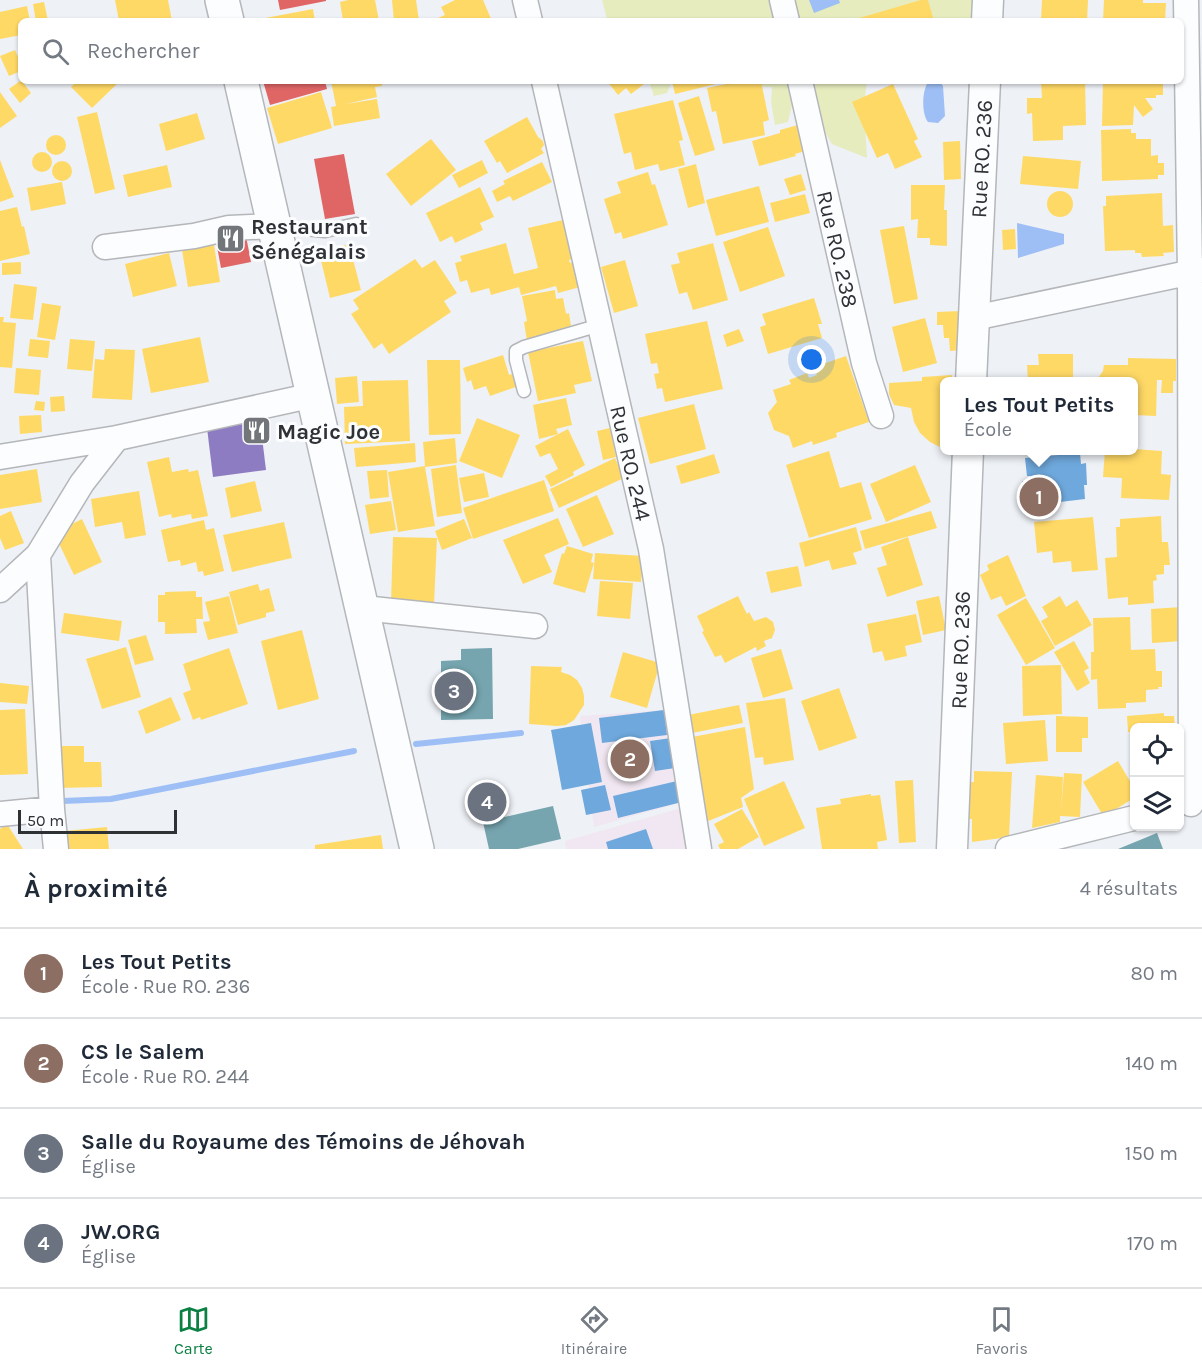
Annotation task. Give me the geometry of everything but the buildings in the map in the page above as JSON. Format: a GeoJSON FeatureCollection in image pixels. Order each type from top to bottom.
{"type":"FeatureCollection","features":[{"type":"Feature","properties":{"kind":"main road"},"geometry":{"type":"LineString","coordinates":[[222,0],[226,18]]}},
{"type":"Feature","properties":{"kind":"main road"},"geometry":{"type":"LineString","coordinates":[[242,84],[417,849]]}},
{"type":"Feature","properties":{"kind":"street"},"geometry":{"type":"LineString","coordinates":[[525,0],[529,18]]}},
{"type":"Feature","properties":{"kind":"street"},"geometry":{"type":"LineString","coordinates":[[782,0],[786,18]]}},
{"type":"Feature","properties":{"kind":"street"},"geometry":{"type":"LineString","coordinates":[[987,18],[988,0]]}},
{"type":"Feature","properties":{"kind":"street"},"geometry":{"type":"LineString","coordinates":[[1186,0],[1196,272],[1191,804]]}},
{"type":"Feature","properties":{"kind":"street","name":"Rue RO. 244"},"geometry":{"type":"LineString","coordinates":[[545,84],[651,549],[699,849]]}},
{"type":"Feature","properties":{"kind":"street","name":"Rue RO. 238"},"geometry":{"type":"LineString","coordinates":[[801,84],[864,363],[881,416]]}},
{"type":"Feature","properties":{"kind":"street","name":"Rue RO. 236"},"geometry":{"type":"LineString","coordinates":[[971,377],[985,84]]}},
{"type":"Feature","properties":{"kind":"street"},"geometry":{"type":"LineString","coordinates":[[105,248],[194,236],[229,228],[274,226]]}},
{"type":"Feature","properties":{"kind":"street"},"geometry":{"type":"LineString","coordinates":[[974,318],[1196,272]]}},
{"type":"Feature","properties":{"kind":"street"},"geometry":{"type":"LineString","coordinates":[[0,457],[117,438],[314,395]]}},
{"type":"Feature","properties":{"kind":"street"},"geometry":{"type":"LineString","coordinates":[[0,590],[38,555],[82,483],[117,438]]}},
{"type":"Feature","properties":{"kind":"street","name":"Rue RO. 236"},"geometry":{"type":"LineString","coordinates":[[952,849],[968,455]]}},
{"type":"Feature","properties":{"kind":"street"},"geometry":{"type":"LineString","coordinates":[[38,555],[56,849]]}},
{"type":"Feature","properties":{"kind":"street"},"geometry":{"type":"LineString","coordinates":[[363,608],[535,626]]}},
{"type":"Feature","properties":{"kind":"street"},"geometry":{"type":"LineString","coordinates":[[0,814],[52,809]]}},
{"type":"Feature","properties":{"kind":"street"},"geometry":{"type":"LineString","coordinates":[[1008,849],[1130,819]]}},
{"type":"Feature","properties":{"kind":"lane"},"geometry":{"type":"LineString","coordinates":[[274,226],[325,231],[356,224]]}},
{"type":"Feature","properties":{"kind":"lane"},"geometry":{"type":"LineString","coordinates":[[524,391],[516,351],[600,326]]}},
{"type":"Feature","properties":{"kind":"shaded area"},"geometry":{"type":"Polygon","coordinates":[[[664,710],[682,802],[594,827],[580,716],[664,710]]]}},
{"type":"Feature","properties":{"kind":"shaded area"},"geometry":{"type":"Polygon","coordinates":[[[685,807],[692,849],[566,849],[565,841],[685,807]]]}},
{"type":"Feature","properties":{"kind":"green space"},"geometry":{"type":"Polygon","coordinates":[[[602,0],[972,0],[974,13],[972,18],[607,18],[602,0]]]}},
{"type":"Feature","properties":{"kind":"green space"},"geometry":{"type":"Polygon","coordinates":[[[650,84],[671,84],[667,93],[654,96],[650,84]]]}},
{"type":"Feature","properties":{"kind":"green space"},"geometry":{"type":"Polygon","coordinates":[[[748,84],[810,84],[793,101],[788,122],[775,125],[771,102],[772,87],[748,84]]]}},
{"type":"Feature","properties":{"kind":"green space"},"geometry":{"type":"Polygon","coordinates":[[[815,84],[867,84],[864,105],[867,158],[832,144],[817,119],[815,84]]]}},
{"type":"Feature","properties":{"kind":"water"},"geometry":{"type":"Polygon","coordinates":[[[809,0],[839,0],[840,3],[814,13],[809,0]]]}},
{"type":"Feature","properties":{"kind":"water"},"geometry":{"type":"Polygon","coordinates":[[[941,84],[943,86],[945,116],[938,123],[928,122],[924,113],[924,95],[927,85],[941,84]]]}},
{"type":"Feature","properties":{"kind":"water"},"geometry":{"type":"Polygon","coordinates":[[[1017,223],[1064,234],[1064,244],[1018,258],[1017,223]]]}},
{"type":"Feature","properties":{"kind":"waterway"},"geometry":{"type":"LineString","coordinates":[[416,744],[521,733]]}},
{"type":"Feature","properties":{"kind":"waterway"},"geometry":{"type":"LineString","coordinates":[[63,801],[111,799],[354,751]]}},
{"type":"Feature","properties":{"kind":"place","name":"Restaurant Sénégalais"},"geometry":{"type":"Point","coordinates":[230,239]}},
{"type":"Feature","properties":{"kind":"place","name":"Magic Joe"},"geometry":{"type":"Point","coordinates":[256,431]}},
{"type":"Feature","properties":{"kind":"place","name":"Les Tout Petits"},"geometry":{"type":"Point","coordinates":[1039,497]}},
{"type":"Feature","properties":{"kind":"place","name":"Salle du Royaume des Témoins de Jéhovah"},"geometry":{"type":"Point","coordinates":[454,691]}},
{"type":"Feature","properties":{"kind":"place","name":"CS le Salem"},"geometry":{"type":"Point","coordinates":[630,759]}},
{"type":"Feature","properties":{"kind":"place","name":"JW.ORG"},"geometry":{"type":"Point","coordinates":[487,802]}}]}
